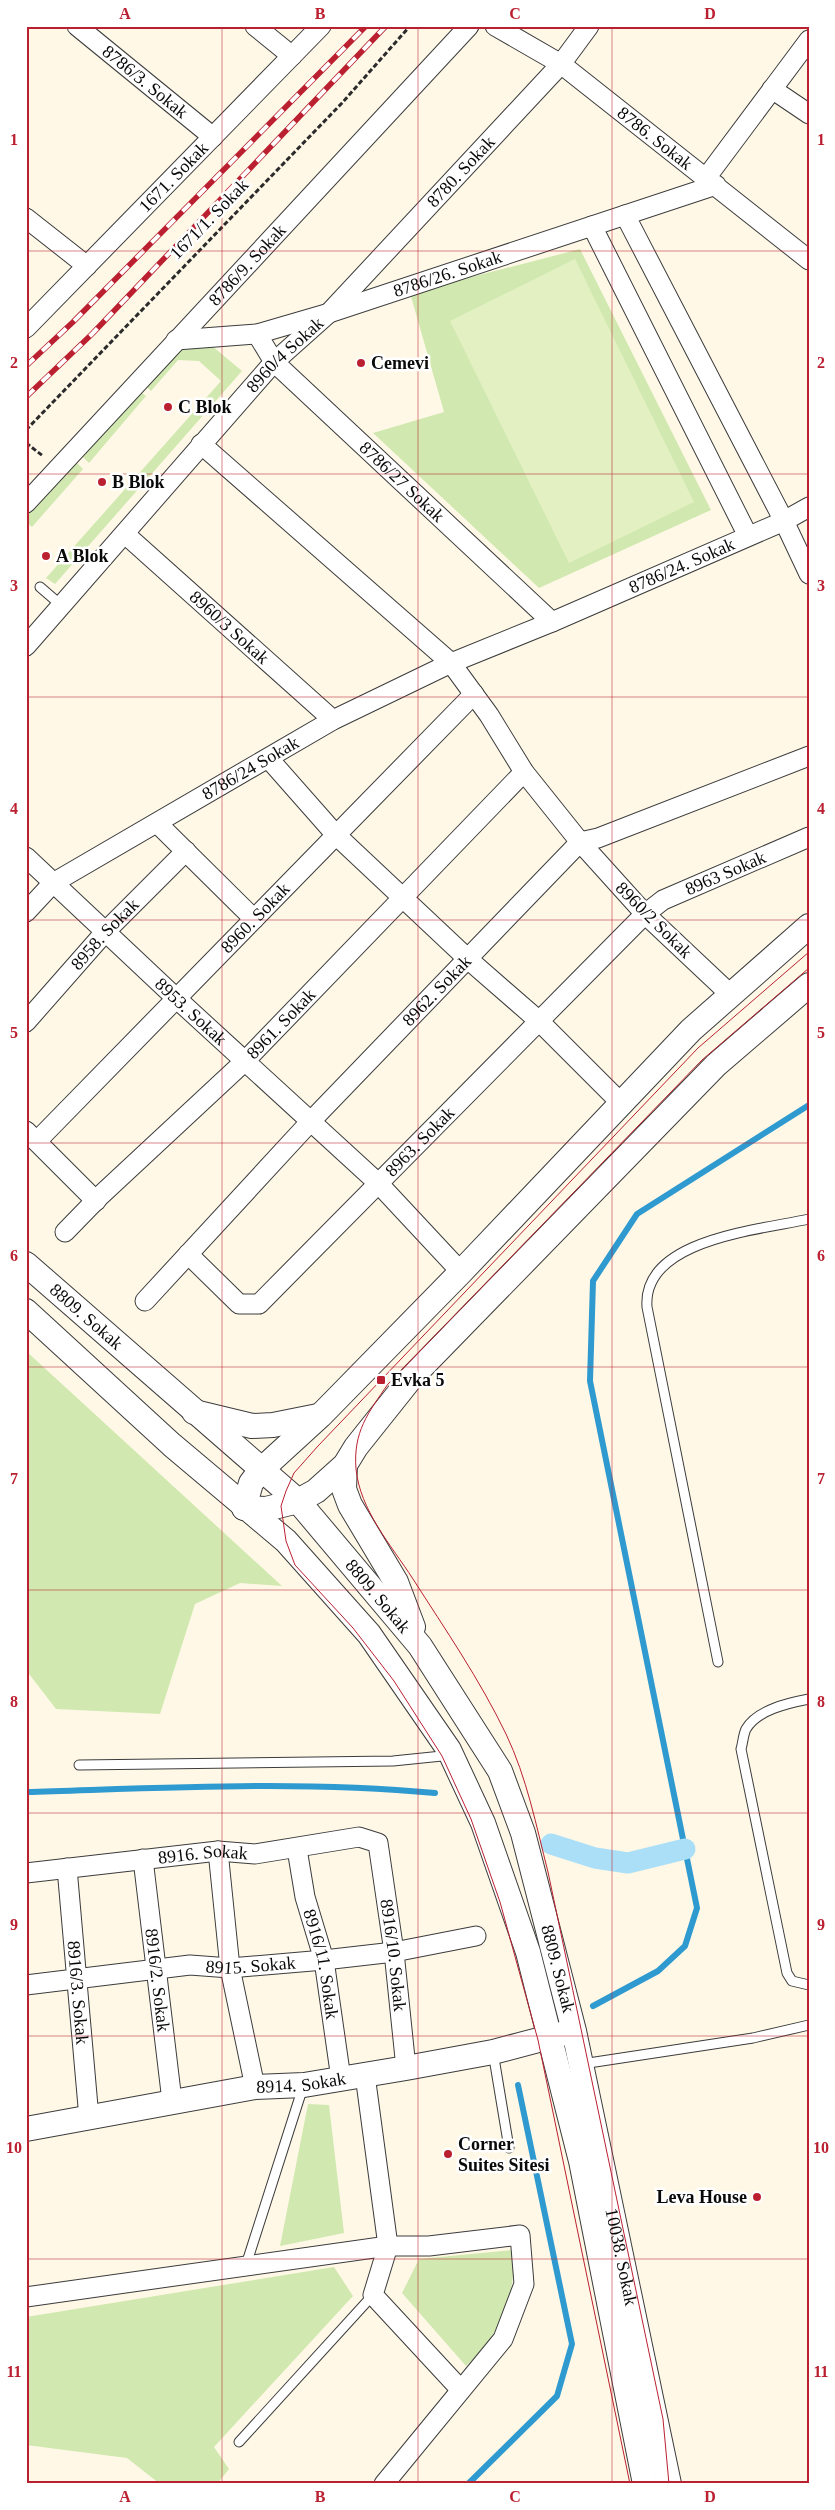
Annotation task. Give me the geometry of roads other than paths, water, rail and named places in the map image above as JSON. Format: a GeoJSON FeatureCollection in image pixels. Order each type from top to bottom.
{"type":"FeatureCollection","features":[{"type":"Feature","properties":{"kind":"street","name":"8786/3. Sokak"},"geometry":{"type":"LineString","coordinates":[[77,26],[213,137]]}},
{"type":"Feature","properties":{"kind":"street"},"geometry":{"type":"LineString","coordinates":[[255,26],[292,56]]}},
{"type":"Feature","properties":{"kind":"street","name":"1671. Sokak"},"geometry":{"type":"LineString","coordinates":[[26,328],[321,26]]}},
{"type":"Feature","properties":{"kind":"street","name":"8786/9. Sokak"},"geometry":{"type":"LineString","coordinates":[[26,503],[469,26]]}},
{"type":"Feature","properties":{"kind":"street","name":"8786. Sokak"},"geometry":{"type":"LineString","coordinates":[[495,26],[560,64],[807,255]]}},
{"type":"Feature","properties":{"kind":"street","name":"8780. Sokak"},"geometry":{"type":"LineString","coordinates":[[329,314],[560,64],[589,26]]}},
{"type":"Feature","properties":{"kind":"street"},"geometry":{"type":"LineString","coordinates":[[711,182],[772,89],[809,40]]}},
{"type":"Feature","properties":{"kind":"street"},"geometry":{"type":"LineString","coordinates":[[772,89],[809,114]]}},
{"type":"Feature","properties":{"kind":"street","name":"8786/26. Sokak"},"geometry":{"type":"LineString","coordinates":[[176,340],[257,334],[329,314],[626,215],[711,182]]}},
{"type":"Feature","properties":{"kind":"street"},"geometry":{"type":"LineString","coordinates":[[626,215],[784,521],[809,574]]}},
{"type":"Feature","properties":{"kind":"street"},"geometry":{"type":"LineString","coordinates":[[26,218],[87,266]]}},
{"type":"Feature","properties":{"kind":"street"},"geometry":{"type":"LineString","coordinates":[[592,226],[748,536]]}},
{"type":"Feature","properties":{"kind":"street","name":"8960/4 Sokak"},"geometry":{"type":"LineString","coordinates":[[26,646],[63,606],[201,444],[274,362],[329,314]]}},
{"type":"Feature","properties":{"kind":"street","name":"8786/27 Sokak"},"geometry":{"type":"LineString","coordinates":[[257,334],[274,362],[552,622]]}},
{"type":"Feature","properties":{"kind":"street"},"geometry":{"type":"LineString","coordinates":[[201,444],[451,663],[474,694],[524,772],[580,842],[598,838],[809,756]]}},
{"type":"Feature","properties":{"kind":"street","name":"8786/24. Sokak"},"geometry":{"type":"LineString","coordinates":[[552,622],[784,521],[809,507]]}},
{"type":"Feature","properties":{"kind":"street","name":"8960/3 Sokak"},"geometry":{"type":"LineString","coordinates":[[125,534],[333,720]]}},
{"type":"Feature","properties":{"kind":"street"},"geometry":{"type":"LineString","coordinates":[[451,663],[552,622]]}},
{"type":"Feature","properties":{"kind":"street","name":"8786/24 Sokak"},"geometry":{"type":"LineString","coordinates":[[26,912],[53,883],[269,759],[333,720],[451,663]]}},
{"type":"Feature","properties":{"kind":"street","name":"8960. Sokak"},"geometry":{"type":"LineString","coordinates":[[32,1136],[177,1000],[474,694]]}},
{"type":"Feature","properties":{"kind":"street"},"geometry":{"type":"LineString","coordinates":[[269,759],[336,835],[469,960],[539,1021],[622,1104]]}},
{"type":"Feature","properties":{"kind":"street","name":"8961. Sokak"},"geometry":{"type":"LineString","coordinates":[[65,1232],[244,1062],[405,898],[524,772]]}},
{"type":"Feature","properties":{"kind":"street"},"geometry":{"type":"LineString","coordinates":[[157,823],[254,919]]}},
{"type":"Feature","properties":{"kind":"street","name":"8963 Sokak"},"geometry":{"type":"LineString","coordinates":[[645,914],[663,900],[809,838]]}},
{"type":"Feature","properties":{"kind":"street","name":"8960/2 Sokak"},"geometry":{"type":"LineString","coordinates":[[580,842],[645,914],[731,995]]}},
{"type":"Feature","properties":{"kind":"street","name":"8962. Sokak"},"geometry":{"type":"LineString","coordinates":[[145,1301],[311,1121],[469,960],[580,842]]}},
{"type":"Feature","properties":{"kind":"street","name":"8958. Sokak"},"geometry":{"type":"LineString","coordinates":[[26,1022],[106,931],[186,851]]}},
{"type":"Feature","properties":{"kind":"street","name":"8953. Sokak"},"geometry":{"type":"LineString","coordinates":[[26,857],[177,1000],[378,1183],[461,1272]]}},
{"type":"Feature","properties":{"kind":"street","name":"8963. Sokak"},"geometry":{"type":"LineString","coordinates":[[188,1254],[239,1304],[259,1304],[645,914]]}},
{"type":"Feature","properties":{"kind":"street"},"geometry":{"type":"LineString","coordinates":[[809,926],[691,1030],[461,1272],[320,1416],[261,1470],[251,1483],[244,1508],[266,1509],[298,1501],[316,1491],[345,1465],[356,1447],[411,1378],[716,1065],[809,985]]}},
{"type":"Feature","properties":{"kind":"street"},"geometry":{"type":"LineString","coordinates":[[32,1136],[96,1201]]}},
{"type":"Feature","properties":{"kind":"street","name":"8809. Sokak"},"geometry":{"type":"LineString","coordinates":[[26,1264],[298,1501],[420,1646],[500,1772],[523,1833],[574,2031]]}},
{"type":"Feature","properties":{"kind":"street","name":"8809. Sokak"},"geometry":{"type":"LineString","coordinates":[[26,1311],[172,1445],[244,1508],[286,1541],[369,1634],[449,1750],[484,1823],[528,1952],[550,2038]]}},
{"type":"Feature","properties":{"kind":"street"},"geometry":{"type":"LineString","coordinates":[[194,1412],[252,1426],[273,1425],[320,1416]]}},
{"type":"Feature","properties":{"kind":"street"},"geometry":{"type":"LineString","coordinates":[[345,1465],[344,1489],[350,1505],[396,1582],[420,1646]]}},
{"type":"Feature","properties":{"kind":"street","name":"8916. Sokak"},"geometry":{"type":"LineString","coordinates":[[26,1873],[218,1851],[255,1854],[297,1849],[359,1837],[378,1842]]}},
{"type":"Feature","properties":{"kind":"street","name":"8916/10. Sokak"},"geometry":{"type":"LineString","coordinates":[[378,1842],[394,1952],[406,2068]]}},
{"type":"Feature","properties":{"kind":"street","name":"8916/11. Sokak"},"geometry":{"type":"LineString","coordinates":[[297,1849],[305,1897],[324,1960],[341,2079]]}},
{"type":"Feature","properties":{"kind":"street"},"geometry":{"type":"LineString","coordinates":[[218,1851],[230,1968],[255,2087]]}},
{"type":"Feature","properties":{"kind":"street","name":"8916/2. Sokak"},"geometry":{"type":"LineString","coordinates":[[143,1860],[172,2101]]}},
{"type":"Feature","properties":{"kind":"street","name":"8916/3. Sokak"},"geometry":{"type":"LineString","coordinates":[[67,1868],[90,2118]]}},
{"type":"Feature","properties":{"kind":"street","name":"8915. Sokak"},"geometry":{"type":"LineString","coordinates":[[26,1986],[190,1965],[230,1968],[324,1960],[394,1952],[476,1936]]}},
{"type":"Feature","properties":{"kind":"street","name":"8914. Sokak"},"geometry":{"type":"LineString","coordinates":[[26,2129],[255,2087],[304,2085],[406,2068],[494,2052],[574,2031]]}},
{"type":"Feature","properties":{"kind":"street","name":"10038. Sokak"},"geometry":{"type":"LineString","coordinates":[[574,2031],[669,2484]]}},
{"type":"Feature","properties":{"kind":"street","name":"10038. Sokak"},"geometry":{"type":"LineString","coordinates":[[550,2038],[581,2161],[645,2484]]}},
{"type":"Feature","properties":{"kind":"street"},"geometry":{"type":"LineString","coordinates":[[365,2074],[388,2246],[373,2295],[461,2390]]}},
{"type":"Feature","properties":{"kind":"street"},"geometry":{"type":"LineString","coordinates":[[26,2297],[388,2246],[429,2246],[520,2234],[524,2284],[503,2339],[384,2484]]}},
{"type":"Feature","properties":{"kind":"lane"},"geometry":{"type":"LineString","coordinates":[[40,587],[63,606]]}},
{"type":"Feature","properties":{"kind":"lane"},"geometry":{"type":"LineString","coordinates":[[718,1662],[648,1308],[648,1290],[658,1270],[690,1249],[717,1240],[809,1219]]}},
{"type":"Feature","properties":{"kind":"lane"},"geometry":{"type":"LineString","coordinates":[[809,1699],[793,1702],[755,1718],[745,1731],[741,1749],[787,1973],[792,1981],[809,1985]]}},
{"type":"Feature","properties":{"kind":"lane"},"geometry":{"type":"LineString","coordinates":[[79,1765],[394,1761],[442,1756],[449,1750]]}},
{"type":"Feature","properties":{"kind":"lane"},"geometry":{"type":"LineString","coordinates":[[581,2064],[753,2038],[809,2026]]}},
{"type":"Feature","properties":{"kind":"lane"},"geometry":{"type":"LineString","coordinates":[[494,2052],[509,2148]]}},
{"type":"Feature","properties":{"kind":"lane"},"geometry":{"type":"LineString","coordinates":[[246,2266],[304,2085]]}},
{"type":"Feature","properties":{"kind":"lane"},"geometry":{"type":"LineString","coordinates":[[239,2442],[373,2295]]}},
{"type":"Feature","properties":{"kind":"waterway"},"geometry":{"type":"LineString","coordinates":[[593,2006],[658,1971],[685,1946],[697,1908],[590,1381],[593,1281],[637,1214],[809,1105]]}},
{"type":"Feature","properties":{"kind":"waterway"},"geometry":{"type":"LineString","coordinates":[[26,1792],[282,1786],[384,1789],[435,1793]]}},
{"type":"Feature","properties":{"kind":"waterway"},"geometry":{"type":"LineString","coordinates":[[551,1844],[595,1858],[628,1863],[685,1849]]}},
{"type":"Feature","properties":{"kind":"waterway"},"geometry":{"type":"LineString","coordinates":[[468,2484],[557,2396],[572,2344],[518,2085]]}},
{"type":"Feature","properties":{"kind":"tram line"},"geometry":{"type":"LineString","coordinates":[[630,2484],[538,2040],[500,1902],[471,1819],[442,1756],[394,1681],[353,1628],[295,1565],[286,1541],[281,1506],[294,1473],[318,1446],[698,1048],[809,952]]}},
{"type":"Feature","properties":{"kind":"tram line"},"geometry":{"type":"LineString","coordinates":[[669,2484],[663,2419],[548,1872],[520,1768],[506,1734],[474,1674],[370,1513],[359,1484],[356,1469],[357,1444],[368,1414],[388,1384],[702,1060],[809,968]]}},
{"type":"Feature","properties":{"kind":"railway"},"geometry":{"type":"LineString","coordinates":[[26,366],[73,322],[366,26]]}},
{"type":"Feature","properties":{"kind":"railway"},"geometry":{"type":"LineString","coordinates":[[26,397],[92,334],[386,26]]}},
{"type":"Feature","properties":{"kind":"place","name":"Cemevi"},"geometry":{"type":"Point","coordinates":[361,363]}},
{"type":"Feature","properties":{"kind":"place","name":"C Blok"},"geometry":{"type":"Point","coordinates":[168,407]}},
{"type":"Feature","properties":{"kind":"place","name":"B Blok"},"geometry":{"type":"Point","coordinates":[102,482]}},
{"type":"Feature","properties":{"kind":"place","name":"A Blok"},"geometry":{"type":"Point","coordinates":[46,556]}},
{"type":"Feature","properties":{"kind":"place","name":"Evka 5"},"geometry":{"type":"Point","coordinates":[381,1380]}},
{"type":"Feature","properties":{"kind":"place","name":"Corner Suites Sitesi"},"geometry":{"type":"Point","coordinates":[448,2154]}},
{"type":"Feature","properties":{"kind":"place","name":"Leva House"},"geometry":{"type":"Point","coordinates":[757,2197]}}]}
